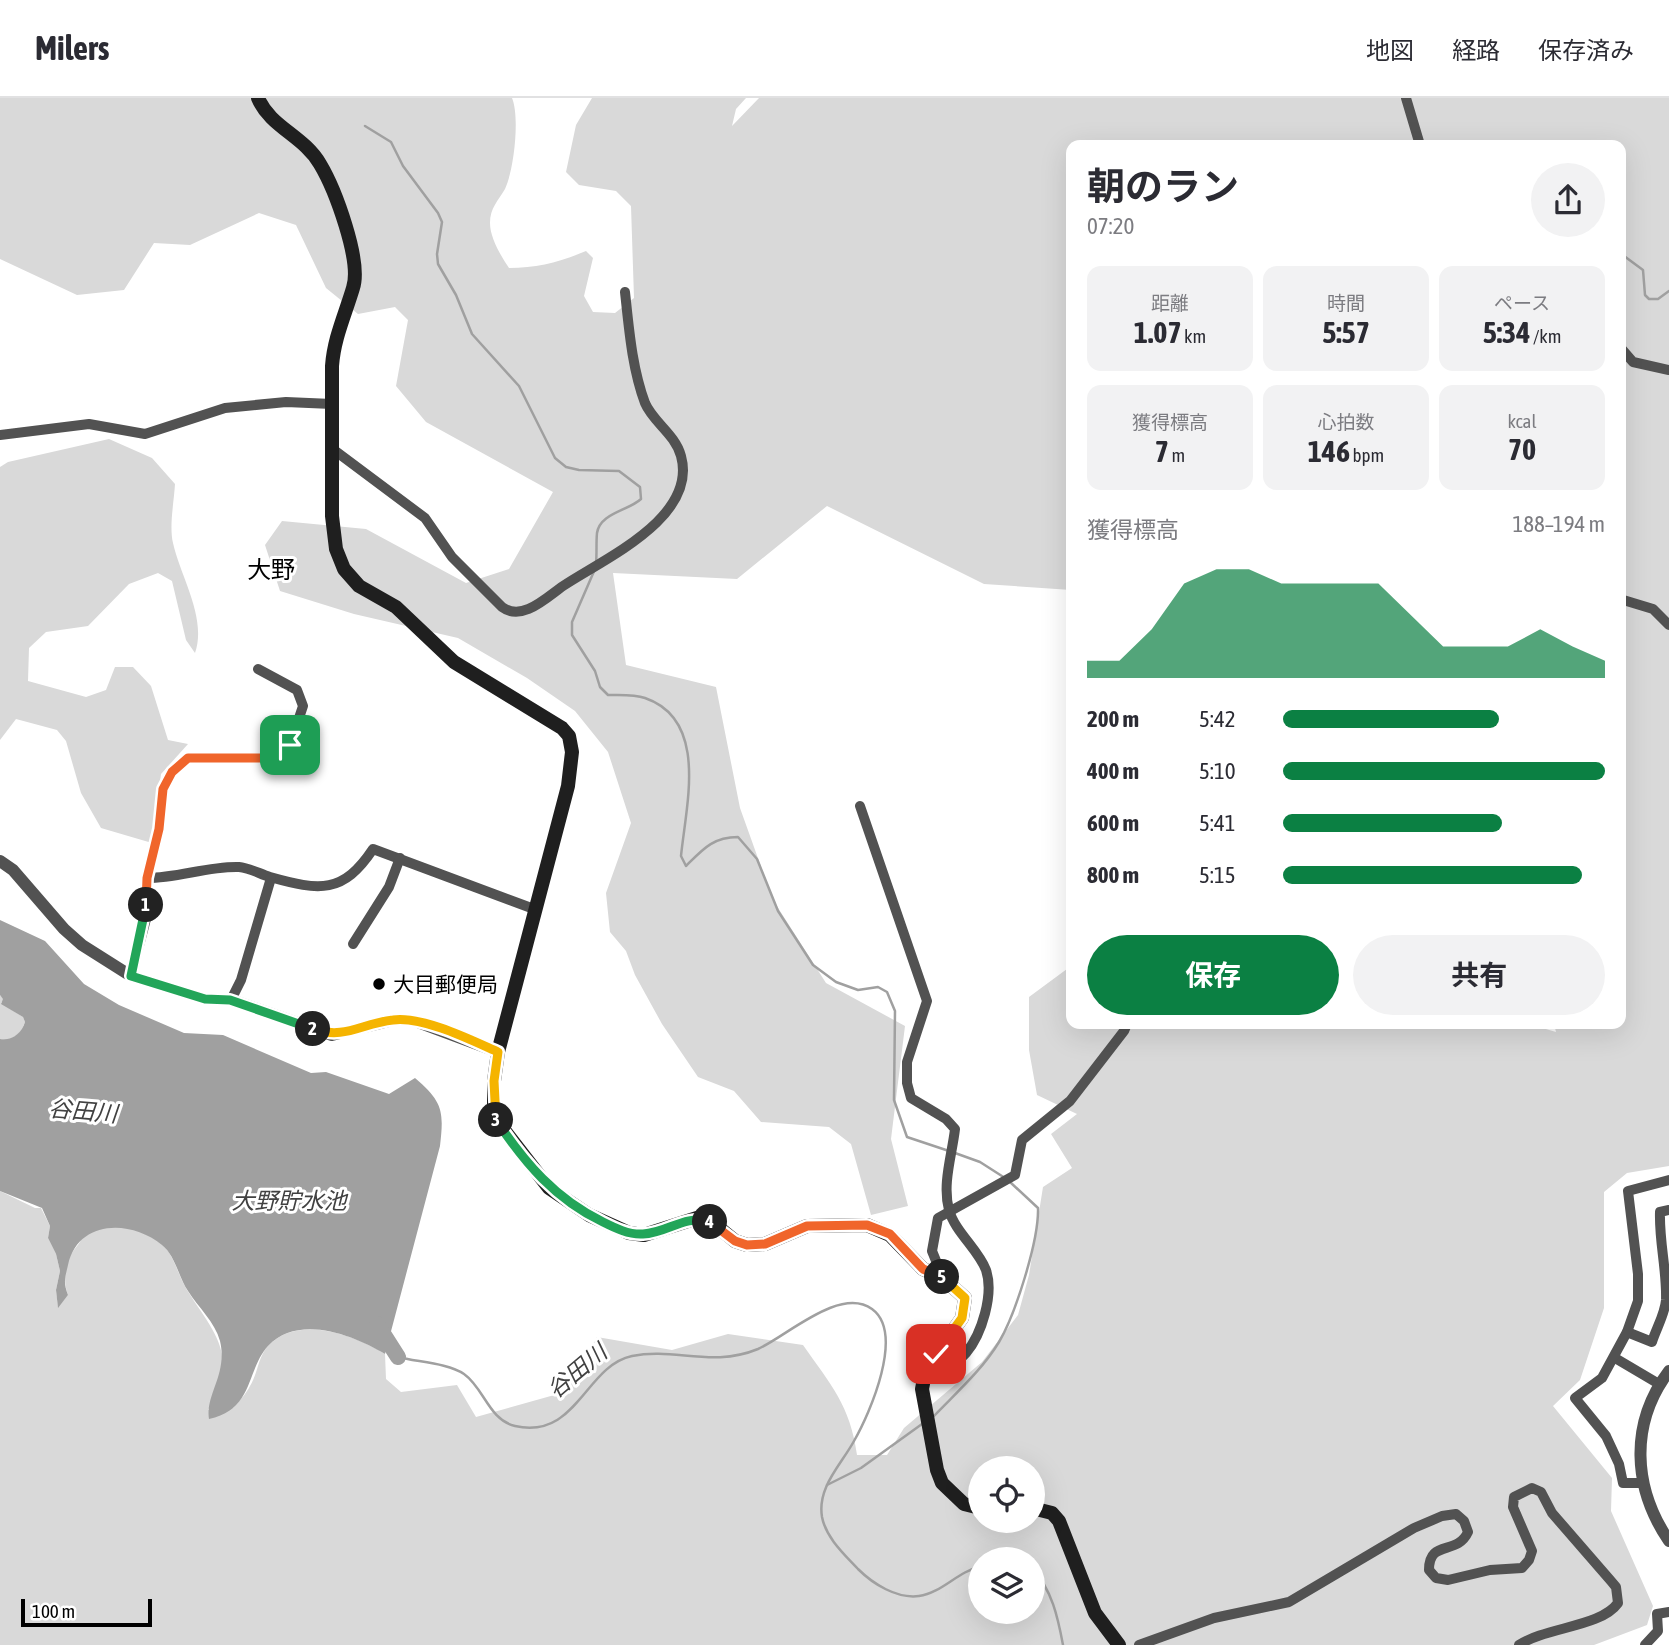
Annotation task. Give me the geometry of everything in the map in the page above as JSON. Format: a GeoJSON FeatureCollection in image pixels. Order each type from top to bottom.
{"type":"FeatureCollection","features":[{"type":"Feature","properties":{"kind":"main road"},"geometry":{"type":"LineString","coordinates":[[258,98],[269,117],[305,144],[321,164],[353,255],[354,287],[333,345],[332,516],[336,549],[344,569],[359,586],[396,607],[454,662],[553,721],[569,736],[572,765],[498,1052],[494,1081],[494,1117],[549,1188],[589,1215],[629,1233],[644,1234],[697,1218],[713,1223],[735,1241],[747,1245],[765,1244],[807,1226],[867,1225],[890,1234],[923,1269],[943,1278],[965,1298],[962,1318],[926,1368],[922,1389],[937,1470],[952,1494],[968,1505]]}},
{"type":"Feature","properties":{"kind":"main road"},"geometry":{"type":"LineString","coordinates":[[1045,1511],[1052,1513],[1059,1521],[1095,1613],[1119,1645]]}},
{"type":"Feature","properties":{"kind":"street"},"geometry":{"type":"LineString","coordinates":[[1406,98],[1419,140]]}},
{"type":"Feature","properties":{"kind":"street"},"geometry":{"type":"LineString","coordinates":[[334,450],[425,518],[452,557],[502,607],[509,612],[526,612],[594,565],[638,541],[667,510],[676,496],[682,458],[664,426],[646,407],[639,384],[625,292]]}},
{"type":"Feature","properties":{"kind":"street"},"geometry":{"type":"LineString","coordinates":[[1626,354],[1633,362],[1669,370]]}},
{"type":"Feature","properties":{"kind":"street"},"geometry":{"type":"LineString","coordinates":[[0,435],[89,424],[145,434],[225,408],[286,402],[332,404]]}},
{"type":"Feature","properties":{"kind":"street"},"geometry":{"type":"LineString","coordinates":[[1626,601],[1653,609],[1669,625]]}},
{"type":"Feature","properties":{"kind":"street"},"geometry":{"type":"LineString","coordinates":[[131,976],[146,919],[147,878],[159,829],[163,789],[172,772],[188,758],[268,758],[290,745],[303,706],[297,690],[258,669]]}},
{"type":"Feature","properties":{"kind":"street"},"geometry":{"type":"LineString","coordinates":[[860,806],[927,1002],[907,1062],[906,1083],[911,1098],[946,1119],[955,1129],[947,1190],[949,1212],[987,1273],[986,1305],[981,1323],[966,1353],[944,1366],[926,1368]]}},
{"type":"Feature","properties":{"kind":"street"},"geometry":{"type":"LineString","coordinates":[[147,878],[174,878],[242,867],[271,877],[319,886],[342,884],[361,866],[373,849],[534,909]]}},
{"type":"Feature","properties":{"kind":"street"},"geometry":{"type":"LineString","coordinates":[[353,944],[390,887],[400,858]]}},
{"type":"Feature","properties":{"kind":"street"},"geometry":{"type":"LineString","coordinates":[[0,861],[13,870],[64,929],[82,945],[131,976],[205,999],[230,1000],[332,1035],[393,1020],[412,1020],[498,1052]]}},
{"type":"Feature","properties":{"kind":"street"},"geometry":{"type":"LineString","coordinates":[[230,1000],[241,980],[271,877]]}},
{"type":"Feature","properties":{"kind":"street"},"geometry":{"type":"LineString","coordinates":[[943,1278],[932,1251],[938,1218],[1015,1175],[1022,1140],[1070,1101],[1111,1050],[1124,1029]]}},
{"type":"Feature","properties":{"kind":"street"},"geometry":{"type":"LineString","coordinates":[[1642,1483],[1623,1483],[1619,1464],[1605,1436],[1574,1398],[1602,1378],[1615,1358],[1638,1301],[1638,1274],[1628,1191],[1669,1180]]}},
{"type":"Feature","properties":{"kind":"street"},"geometry":{"type":"LineString","coordinates":[[1627,1332],[1651,1342],[1667,1302],[1667,1257],[1659,1231],[1660,1212],[1669,1210]]}},
{"type":"Feature","properties":{"kind":"street"},"geometry":{"type":"LineString","coordinates":[[1615,1358],[1659,1384]]}},
{"type":"Feature","properties":{"kind":"street"},"geometry":{"type":"LineString","coordinates":[[1668,1538],[1647,1503],[1642,1483],[1642,1433],[1648,1409],[1659,1384],[1669,1371]]}},
{"type":"Feature","properties":{"kind":"street"},"geometry":{"type":"LineString","coordinates":[[1139,1645],[1214,1618],[1289,1602],[1414,1528],[1442,1516],[1456,1514],[1464,1521],[1468,1531],[1464,1540],[1435,1551],[1429,1559],[1429,1570],[1436,1578],[1448,1580],[1490,1570],[1522,1568],[1530,1560],[1532,1551],[1513,1507],[1514,1497],[1532,1488],[1541,1492],[1552,1513],[1566,1525],[1616,1587],[1618,1603],[1607,1614],[1542,1634],[1519,1645]]}},
{"type":"Feature","properties":{"kind":"street"},"geometry":{"type":"LineString","coordinates":[[1645,1645],[1658,1631],[1657,1614],[1669,1612]]}},
{"type":"Feature","properties":{"kind":"shaded area"},"geometry":{"type":"Polygon","coordinates":[[[0,98],[512,98],[516,130],[511,169],[505,189],[490,218],[490,229],[496,247],[509,268],[548,264],[586,251],[593,258],[584,296],[593,312],[615,313],[634,298],[631,206],[616,191],[579,185],[566,172],[576,125],[592,98],[746,98],[736,109],[732,126],[759,98],[1669,98],[1669,1166],[1627,1173],[1604,1192],[1604,1308],[1580,1380],[1553,1406],[1612,1478],[1611,1511],[1653,1606],[1647,1625],[1594,1645],[0,1645],[0,1191],[35,1208],[41,1208],[50,1226],[48,1238],[60,1271],[56,1290],[58,1307],[68,1295],[65,1283],[67,1263],[86,1234],[105,1227],[127,1228],[149,1235],[165,1247],[220,1346],[222,1374],[208,1410],[233,1408],[248,1389],[268,1346],[280,1336],[294,1331],[326,1331],[359,1340],[373,1347],[385,1354],[386,1379],[401,1392],[457,1385],[476,1417],[565,1392],[597,1337],[672,1350],[728,1334],[803,1345],[838,1396],[850,1422],[857,1455],[887,1455],[904,1428],[982,1362],[1018,1315],[1029,1275],[1043,1187],[1072,1168],[1051,1134],[1077,1114],[1037,1095],[1029,1050],[1029,997],[1066,970],[1066,1029],[1546,1029],[1556,1032],[1555,1029],[1626,1029],[1626,140],[1066,140],[1066,590],[984,584],[827,506],[737,579],[613,573],[626,665],[716,687],[740,808],[773,900],[826,983],[905,1026],[891,1139],[908,1206],[871,1215],[851,1144],[829,1127],[761,1122],[734,1091],[698,1077],[662,1024],[635,975],[626,951],[610,932],[606,893],[631,823],[608,752],[575,711],[527,678],[458,638],[354,614],[280,591],[265,545],[282,521],[366,529],[466,583],[509,569],[553,492],[426,422],[396,386],[408,320],[395,307],[358,314],[326,288],[296,225],[259,213],[190,245],[154,243],[124,290],[77,295],[0,259],[0,98]]]}},
{"type":"Feature","properties":{"kind":"shaded area"},"geometry":{"type":"Polygon","coordinates":[[[109,439],[152,458],[175,484],[172,536],[198,626],[195,653],[186,640],[172,581],[158,573],[129,584],[88,626],[46,632],[29,648],[28,681],[86,697],[106,690],[115,667],[133,667],[151,686],[168,740],[188,744],[161,774],[152,843],[101,828],[81,793],[66,741],[57,730],[16,719],[0,740],[0,467],[8,462],[109,439]]]}},
{"type":"Feature","properties":{"kind":"shaded area"},"geometry":{"type":"Polygon","coordinates":[[[0,995],[4,999],[1,1003],[23,1017],[25,1022],[13,1038],[0,1039],[0,995]]]}},
{"type":"Feature","properties":{"kind":"water","name":"大野貯水池"},"geometry":{"type":"Polygon","coordinates":[[[0,920],[45,941],[84,984],[119,1005],[184,1033],[223,1035],[311,1073],[326,1072],[389,1094],[415,1078],[431,1094],[440,1108],[440,1146],[385,1354],[343,1335],[327,1331],[311,1329],[281,1336],[268,1346],[261,1356],[242,1398],[224,1414],[209,1419],[210,1401],[221,1364],[220,1341],[214,1327],[188,1291],[162,1245],[135,1231],[121,1228],[107,1228],[82,1239],[74,1250],[65,1277],[68,1295],[58,1308],[56,1290],[60,1271],[48,1238],[50,1226],[42,1208],[0,1191],[0,1039],[9,1039],[16,1035],[25,1022],[23,1017],[1,1004],[0,920]]]}},
{"type":"Feature","properties":{"kind":"waterway"},"geometry":{"type":"LineString","coordinates":[[365,126],[391,142],[403,166],[438,213],[442,222],[438,264],[456,295],[472,334],[519,386],[555,458],[566,467],[579,470],[619,471],[640,487],[641,499],[609,517],[599,526],[596,563]]}},
{"type":"Feature","properties":{"kind":"waterway"},"geometry":{"type":"LineString","coordinates":[[1626,257],[1643,270],[1645,295],[1649,299],[1658,299],[1669,291]]}},
{"type":"Feature","properties":{"kind":"waterway"},"geometry":{"type":"LineString","coordinates":[[595,569],[572,622],[572,635],[595,671],[600,687],[608,695],[645,698],[665,709],[678,725],[686,744],[689,766],[681,856],[686,866],[703,849],[715,842],[738,837],[757,859],[778,911],[813,965],[836,982],[858,990],[878,987],[887,992],[895,1011],[894,1100],[907,1137],[949,1151]]}},
{"type":"Feature","properties":{"kind":"waterway"},"geometry":{"type":"LineString","coordinates":[[955,1153],[980,1162],[1005,1178]]}},
{"type":"Feature","properties":{"kind":"waterway"},"geometry":{"type":"LineString","coordinates":[[934,1416],[977,1372],[999,1342],[1025,1277],[1035,1239],[1038,1208],[1010,1182]]}},
{"type":"Feature","properties":{"kind":"waterway","name":"谷田川"},"geometry":{"type":"LineString","coordinates":[[398,1357],[457,1370],[471,1380],[493,1411],[506,1423],[536,1427],[553,1422],[567,1413],[616,1362],[648,1354],[709,1357],[741,1354],[770,1343],[830,1308],[859,1304],[872,1309],[881,1320],[885,1336],[885,1354],[868,1412],[854,1441],[826,1486],[821,1506],[824,1525],[842,1552],[864,1575],[894,1593],[911,1596],[927,1594],[968,1571]]}},
{"type":"Feature","properties":{"kind":"waterway","name":"谷田川"},"geometry":{"type":"LineString","coordinates":[[377,1324],[398,1357]]}},
{"type":"Feature","properties":{"kind":"waterway"},"geometry":{"type":"LineString","coordinates":[[827,1485],[861,1468],[922,1424]]}},
{"type":"Feature","properties":{"kind":"waterway","name":"谷田川"},"geometry":{"type":"LineString","coordinates":[[1045,1586],[1056,1614],[1063,1645]]}},
{"type":"Feature","properties":{"kind":"place","name":"大目郵便局"},"geometry":{"type":"Point","coordinates":[379,984]}},
{"type":"Feature","properties":{"kind":"district","name":"大野"},"geometry":{"type":"Point","coordinates":[271,569]}},
{"type":"Feature","properties":{"kind":"route"},"geometry":{"type":"LineString","coordinates":[[290,745],[268,758],[188,758],[172,772],[163,789],[159,829],[147,878],[146,919],[131,976],[205,999],[230,1000],[332,1035],[393,1020],[412,1020],[498,1052],[494,1081],[494,1117],[503,1130],[549,1188],[570,1205],[629,1233],[644,1234],[697,1218],[713,1223],[735,1241],[747,1245],[765,1244],[782,1234],[807,1226],[867,1225],[890,1234],[923,1269],[943,1278],[965,1298],[962,1318],[936,1354]]}}]}
